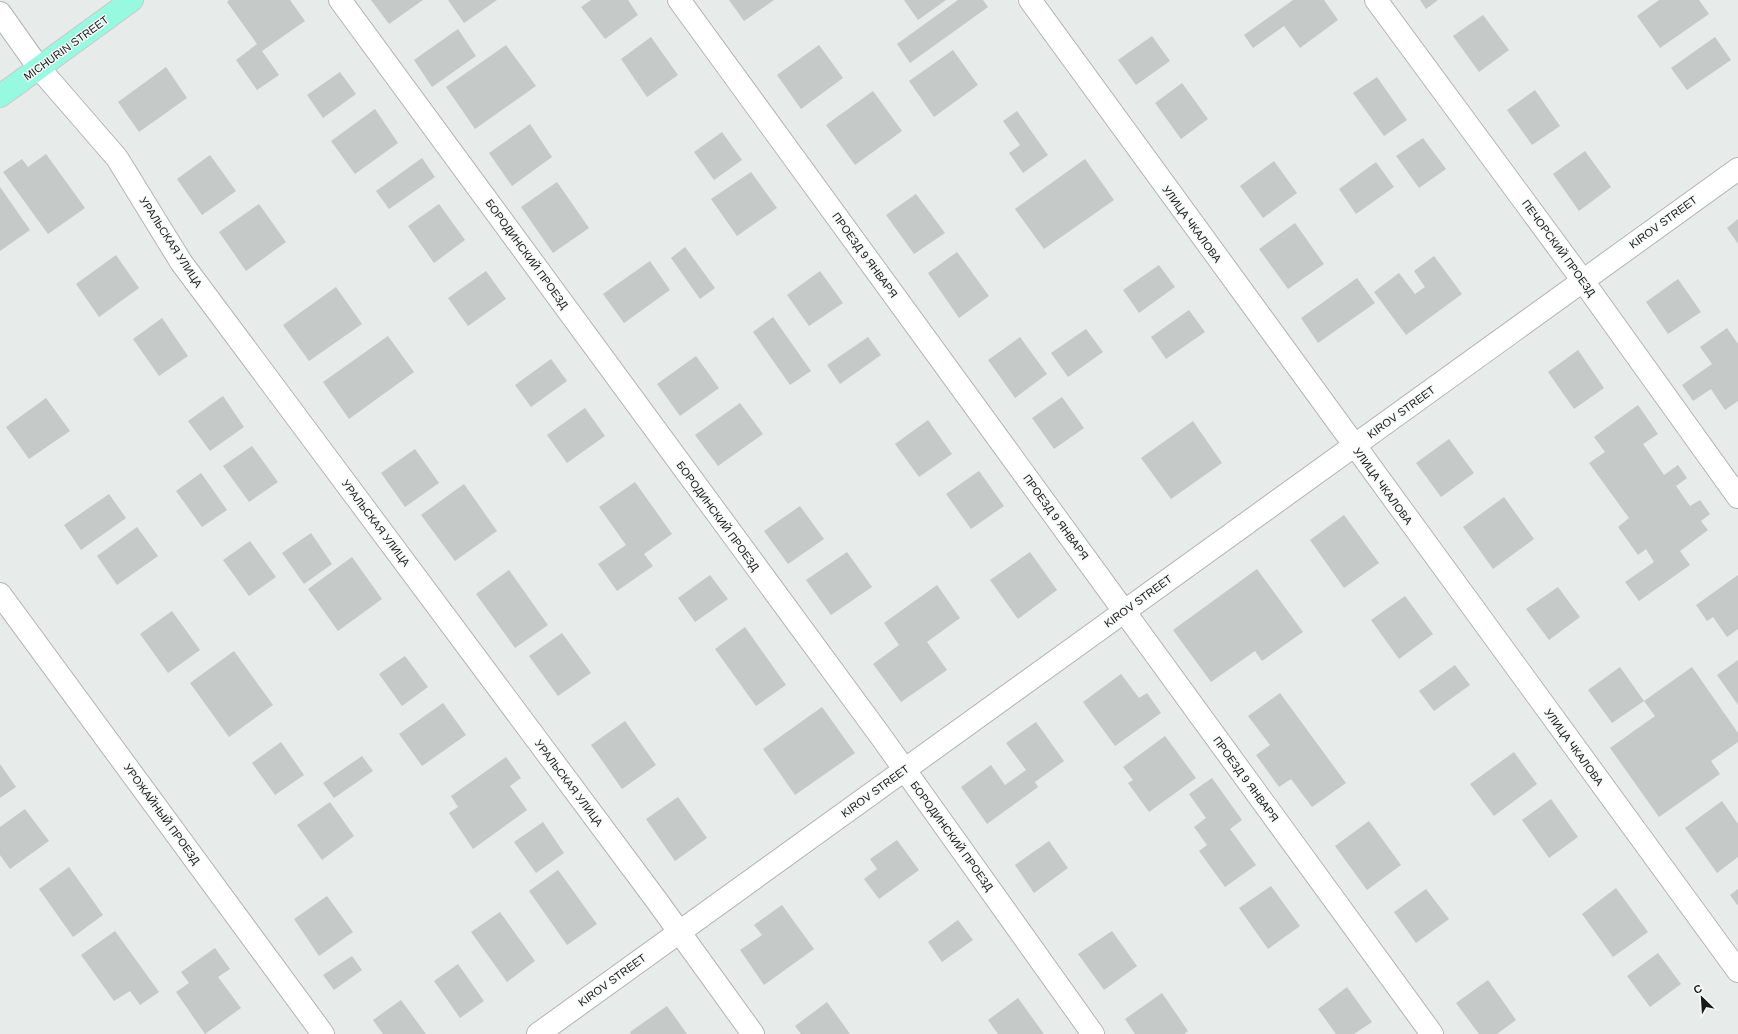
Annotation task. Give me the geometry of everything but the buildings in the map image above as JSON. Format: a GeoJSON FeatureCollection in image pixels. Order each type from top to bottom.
{"type":"FeatureCollection","features":[{"type":"Feature","properties":{"kind":"main road","name":"MICHURIN STREET"},"geometry":{"type":"LineString","coordinates":[[0,96],[132,0]]}},
{"type":"Feature","properties":{"kind":"street","name":"БОРОДИНСКИЙ ПРОЕЗД"},"geometry":{"type":"LineString","coordinates":[[340,0],[904,770],[1093,1034]]}},
{"type":"Feature","properties":{"kind":"street","name":"ПРОЕЗД 9 ЯНВАРЯ"},"geometry":{"type":"LineString","coordinates":[[679,0],[1432,1034]]}},
{"type":"Feature","properties":{"kind":"street","name":"УЛИЦА ЧКАЛОВА"},"geometry":{"type":"LineString","coordinates":[[1030,0],[1738,971]]}},
{"type":"Feature","properties":{"kind":"street","name":"ПЕЧОРСКИЙ ПРОЕЗД"},"geometry":{"type":"LineString","coordinates":[[1376,0],[1583,280],[1738,497]]}},
{"type":"Feature","properties":{"kind":"street","name":"УРАЛЬСКАЯ УЛИЦА"},"geometry":{"type":"LineString","coordinates":[[0,12],[39,68],[117,158],[181,262],[679,932],[753,1034]]}},
{"type":"Feature","properties":{"kind":"street","name":"KIROV STREET"},"geometry":{"type":"LineString","coordinates":[[538,1034],[1738,169]]}},
{"type":"Feature","properties":{"kind":"street","name":"УРОЖАЙНЫЙ ПРОЕЗД"},"geometry":{"type":"LineString","coordinates":[[0,594],[323,1034]]}}]}
